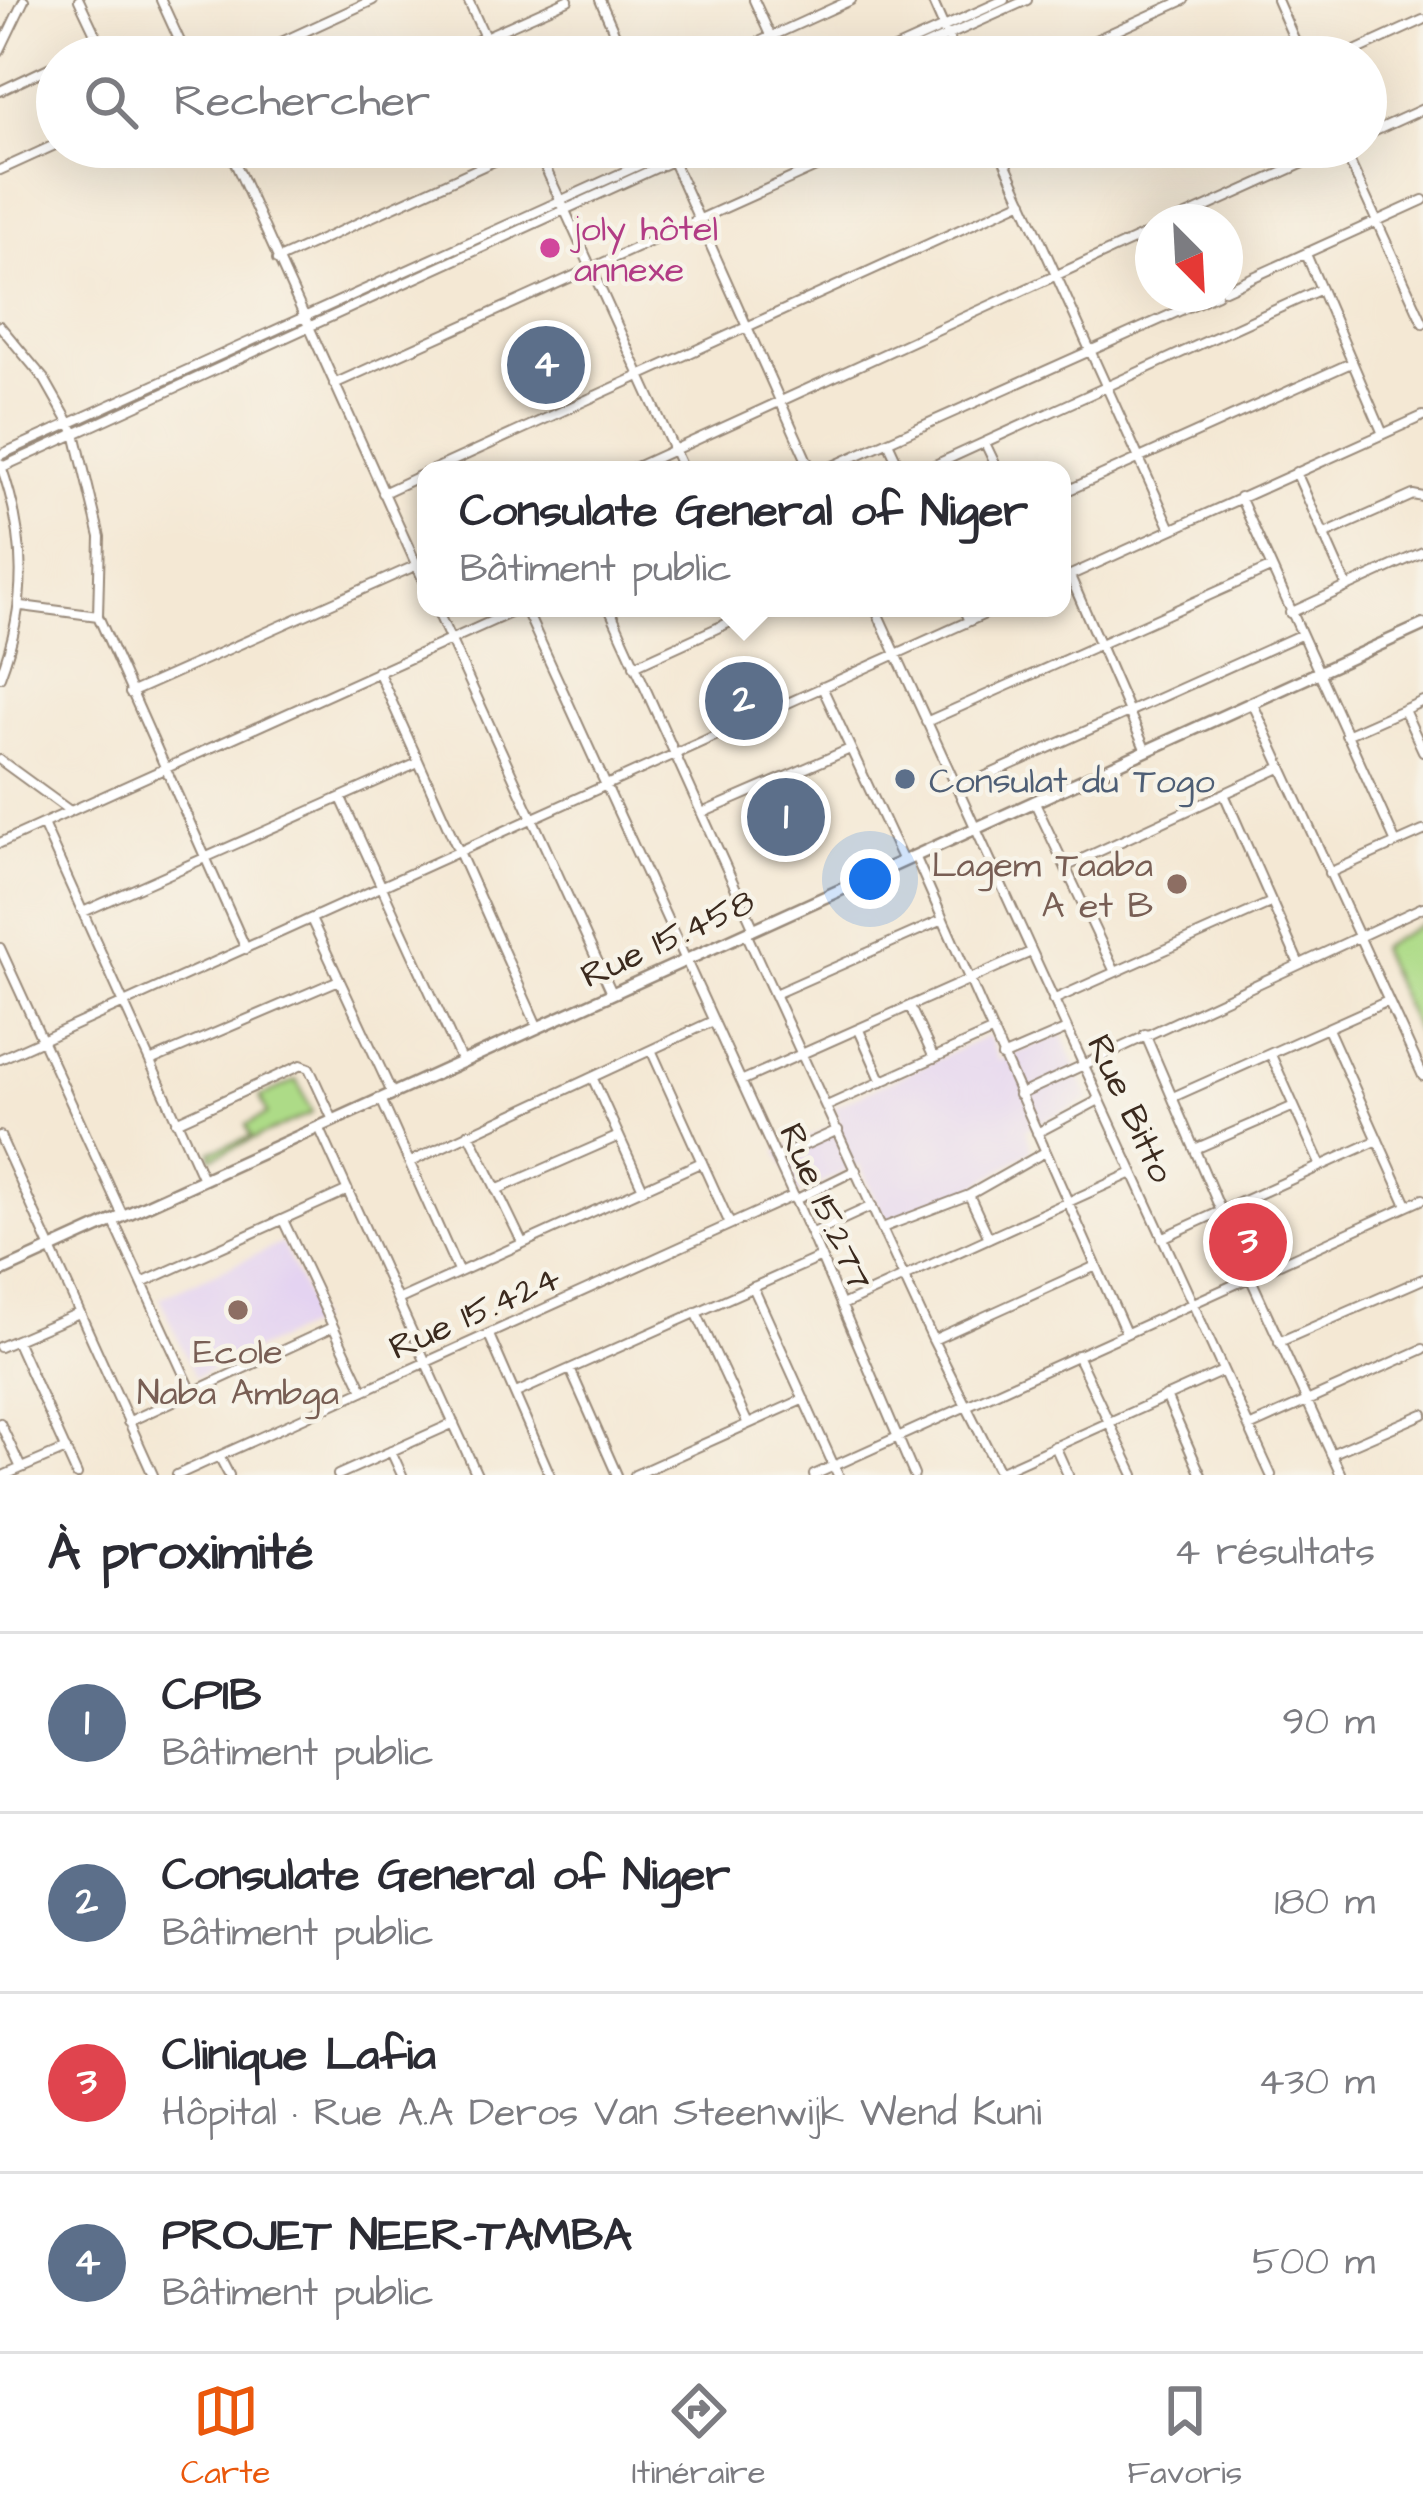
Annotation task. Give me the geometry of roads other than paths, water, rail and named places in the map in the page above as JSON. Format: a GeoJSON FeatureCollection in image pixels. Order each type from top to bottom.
{"type":"FeatureCollection","features":[{"type":"Feature","properties":{"kind":"main road","name":"Rue 15.458"},"geometry":{"type":"LineString","coordinates":[[0,1271],[1423,626]]}},
{"type":"Feature","properties":{"kind":"street"},"geometry":{"type":"LineString","coordinates":[[0,50],[24,0]]}},
{"type":"Feature","properties":{"kind":"street"},"geometry":{"type":"LineString","coordinates":[[79,0],[96,36]]}},
{"type":"Feature","properties":{"kind":"street"},"geometry":{"type":"LineString","coordinates":[[295,36],[373,0]]}},
{"type":"Feature","properties":{"kind":"street"},"geometry":{"type":"LineString","coordinates":[[468,0],[484,36]]}},
{"type":"Feature","properties":{"kind":"street"},"geometry":{"type":"LineString","coordinates":[[486,36],[568,0]]}},
{"type":"Feature","properties":{"kind":"street"},"geometry":{"type":"LineString","coordinates":[[600,0],[616,36]]}},
{"type":"Feature","properties":{"kind":"street"},"geometry":{"type":"LineString","coordinates":[[754,0],[771,36]]}},
{"type":"Feature","properties":{"kind":"street"},"geometry":{"type":"LineString","coordinates":[[773,36],[851,0]]}},
{"type":"Feature","properties":{"kind":"street"},"geometry":{"type":"LineString","coordinates":[[932,0],[948,36]]}},
{"type":"Feature","properties":{"kind":"street"},"geometry":{"type":"LineString","coordinates":[[937,36],[1004,0]]}},
{"type":"Feature","properties":{"kind":"street"},"geometry":{"type":"LineString","coordinates":[[933,36],[1027,0]]}},
{"type":"Feature","properties":{"kind":"street"},"geometry":{"type":"LineString","coordinates":[[1104,36],[1184,0]]}},
{"type":"Feature","properties":{"kind":"street"},"geometry":{"type":"LineString","coordinates":[[1277,0],[1293,36]]}},
{"type":"Feature","properties":{"kind":"street"},"geometry":{"type":"LineString","coordinates":[[165,1],[179,36]]}},
{"type":"Feature","properties":{"kind":"street"},"geometry":{"type":"LineString","coordinates":[[1387,36],[1423,20]]}},
{"type":"Feature","properties":{"kind":"street"},"geometry":{"type":"LineString","coordinates":[[0,91],[36,74]]}},
{"type":"Feature","properties":{"kind":"street"},"geometry":{"type":"LineString","coordinates":[[1387,125],[1423,109]]}},
{"type":"Feature","properties":{"kind":"street"},"geometry":{"type":"LineString","coordinates":[[0,170],[36,154]]}},
{"type":"Feature","properties":{"kind":"street"},"geometry":{"type":"LineString","coordinates":[[237,168],[383,493],[417,556]]}},
{"type":"Feature","properties":{"kind":"street"},"geometry":{"type":"LineString","coordinates":[[278,260],[479,168]]}},
{"type":"Feature","properties":{"kind":"street"},"geometry":{"type":"LineString","coordinates":[[545,168],[679,461]]}},
{"type":"Feature","properties":{"kind":"street"},"geometry":{"type":"LineString","coordinates":[[0,677],[22,606],[21,544],[1,463],[639,168]]}},
{"type":"Feature","properties":{"kind":"street"},"geometry":{"type":"LineString","coordinates":[[676,168],[807,461]]}},
{"type":"Feature","properties":{"kind":"street"},"geometry":{"type":"LineString","coordinates":[[334,384],[814,168]]}},
{"type":"Feature","properties":{"kind":"street"},"geometry":{"type":"LineString","coordinates":[[1008,168],[1172,529]]}},
{"type":"Feature","properties":{"kind":"street"},"geometry":{"type":"LineString","coordinates":[[1213,204],[1294,168]]}},
{"type":"Feature","properties":{"kind":"street"},"geometry":{"type":"LineString","coordinates":[[1351,168],[1423,323]]}},
{"type":"Feature","properties":{"kind":"street"},"geometry":{"type":"LineString","coordinates":[[1243,282],[1423,200]]}},
{"type":"Feature","properties":{"kind":"street"},"geometry":{"type":"LineString","coordinates":[[453,461],[1023,201]]}},
{"type":"Feature","properties":{"kind":"street"},"geometry":{"type":"LineString","coordinates":[[650,461],[1135,239]]}},
{"type":"Feature","properties":{"kind":"street"},"geometry":{"type":"LineString","coordinates":[[1306,254],[1383,434]]}},
{"type":"Feature","properties":{"kind":"street"},"geometry":{"type":"LineString","coordinates":[[944,461],[1321,289]]}},
{"type":"Feature","properties":{"kind":"street"},"geometry":{"type":"LineString","coordinates":[[845,461],[1177,312]]}},
{"type":"Feature","properties":{"kind":"street"},"geometry":{"type":"LineString","coordinates":[[0,326],[45,380],[72,428],[98,519],[102,571],[98,616],[246,950]]}},
{"type":"Feature","properties":{"kind":"street"},"geometry":{"type":"LineString","coordinates":[[1071,489],[1352,364]]}},
{"type":"Feature","properties":{"kind":"street"},"geometry":{"type":"LineString","coordinates":[[1071,575],[1423,416]]}},
{"type":"Feature","properties":{"kind":"street"},"geometry":{"type":"LineString","coordinates":[[888,442],[897,461]]}},
{"type":"Feature","properties":{"kind":"street"},"geometry":{"type":"LineString","coordinates":[[985,443],[994,461]]}},
{"type":"Feature","properties":{"kind":"street"},"geometry":{"type":"LineString","coordinates":[[1296,472],[1347,587]]}},
{"type":"Feature","properties":{"kind":"street"},"geometry":{"type":"LineString","coordinates":[[383,493],[417,477]]}},
{"type":"Feature","properties":{"kind":"street"},"geometry":{"type":"LineString","coordinates":[[1323,535],[1413,495],[1423,496]]}},
{"type":"Feature","properties":{"kind":"street"},"geometry":{"type":"LineString","coordinates":[[1240,497],[1396,843]]}},
{"type":"Feature","properties":{"kind":"street"},"geometry":{"type":"LineString","coordinates":[[1290,613],[1423,553]]}},
{"type":"Feature","properties":{"kind":"street"},"geometry":{"type":"LineString","coordinates":[[130,693],[417,565]]}},
{"type":"Feature","properties":{"kind":"street"},"geometry":{"type":"LineString","coordinates":[[926,722],[1270,568]]}},
{"type":"Feature","properties":{"kind":"street"},"geometry":{"type":"LineString","coordinates":[[1071,586],[1102,645],[1146,751]]}},
{"type":"Feature","properties":{"kind":"street"},"geometry":{"type":"LineString","coordinates":[[22,606],[98,616]]}},
{"type":"Feature","properties":{"kind":"street"},"geometry":{"type":"LineString","coordinates":[[440,617],[613,994]]}},
{"type":"Feature","properties":{"kind":"street"},"geometry":{"type":"LineString","coordinates":[[0,843],[502,617]]}},
{"type":"Feature","properties":{"kind":"street","name":"Rue 15.277"},"geometry":{"type":"LineString","coordinates":[[527,617],[811,1234],[914,1475]]}},
{"type":"Feature","properties":{"kind":"street"},"geometry":{"type":"LineString","coordinates":[[613,617],[904,1277],[1000,1474],[1222,1371]]}},
{"type":"Feature","properties":{"kind":"street"},"geometry":{"type":"LineString","coordinates":[[634,666],[741,617]]}},
{"type":"Feature","properties":{"kind":"street","name":"Rue Bitto"},"geometry":{"type":"LineString","coordinates":[[879,617],[1271,1475]]}},
{"type":"Feature","properties":{"kind":"street"},"geometry":{"type":"LineString","coordinates":[[967,617],[969,621]]}},
{"type":"Feature","properties":{"kind":"street"},"geometry":{"type":"LineString","coordinates":[[0,1059],[978,617]]}},
{"type":"Feature","properties":{"kind":"street"},"geometry":{"type":"LineString","coordinates":[[957,789],[1300,635]]}},
{"type":"Feature","properties":{"kind":"street"},"geometry":{"type":"LineString","coordinates":[[378,670],[538,1028]]}},
{"type":"Feature","properties":{"kind":"street"},"geometry":{"type":"LineString","coordinates":[[822,687],[942,920],[1126,1333]]}},
{"type":"Feature","properties":{"kind":"street"},"geometry":{"type":"LineString","coordinates":[[1346,735],[1423,701]]}},
{"type":"Feature","properties":{"kind":"street"},"geometry":{"type":"LineString","coordinates":[[1252,702],[1423,1076]]}},
{"type":"Feature","properties":{"kind":"street"},"geometry":{"type":"LineString","coordinates":[[1404,710],[1423,752]]}},
{"type":"Feature","properties":{"kind":"street"},"geometry":{"type":"LineString","coordinates":[[702,814],[850,749]]}},
{"type":"Feature","properties":{"kind":"street"},"geometry":{"type":"LineString","coordinates":[[0,760],[70,811]]}},
{"type":"Feature","properties":{"kind":"street"},"geometry":{"type":"LineString","coordinates":[[83,912],[418,763]]}},
{"type":"Feature","properties":{"kind":"street"},"geometry":{"type":"LineString","coordinates":[[1067,866],[1282,767]]}},
{"type":"Feature","properties":{"kind":"street"},"geometry":{"type":"LineString","coordinates":[[1224,794],[1299,964]]}},
{"type":"Feature","properties":{"kind":"street"},"geometry":{"type":"LineString","coordinates":[[340,798],[462,1062]]}},
{"type":"Feature","properties":{"kind":"street"},"geometry":{"type":"LineString","coordinates":[[1034,801],[1115,972]]}},
{"type":"Feature","properties":{"kind":"street"},"geometry":{"type":"LineString","coordinates":[[43,824],[202,1179]]}},
{"type":"Feature","properties":{"kind":"street"},"geometry":{"type":"LineString","coordinates":[[1330,873],[1423,831]]}},
{"type":"Feature","properties":{"kind":"street"},"geometry":{"type":"LineString","coordinates":[[1053,1000],[1272,902]]}},
{"type":"Feature","properties":{"kind":"street"},"geometry":{"type":"LineString","coordinates":[[1019,1094],[1423,907]]}},
{"type":"Feature","properties":{"kind":"street"},"geometry":{"type":"LineString","coordinates":[[311,919],[458,1271]]}},
{"type":"Feature","properties":{"kind":"street"},"geometry":{"type":"LineString","coordinates":[[777,993],[942,920]]}},
{"type":"Feature","properties":{"kind":"street"},"geometry":{"type":"LineString","coordinates":[[0,948],[192,1391]]}},
{"type":"Feature","properties":{"kind":"street"},"geometry":{"type":"LineString","coordinates":[[741,1081],[1031,952]]}},
{"type":"Feature","properties":{"kind":"street"},"geometry":{"type":"LineString","coordinates":[[0,976],[10,972]]}},
{"type":"Feature","properties":{"kind":"street"},"geometry":{"type":"LineString","coordinates":[[150,1061],[339,980]]}},
{"type":"Feature","properties":{"kind":"street"},"geometry":{"type":"LineString","coordinates":[[1174,1097],[1388,1001]]}},
{"type":"Feature","properties":{"kind":"street"},"geometry":{"type":"LineString","coordinates":[[910,1007],[934,1058]]}},
{"type":"Feature","properties":{"kind":"street"},"geometry":{"type":"LineString","coordinates":[[410,1162],[713,1022]]}},
{"type":"Feature","properties":{"kind":"street"},"geometry":{"type":"LineString","coordinates":[[1002,1057],[1067,1029]]}},
{"type":"Feature","properties":{"kind":"street"},"geometry":{"type":"LineString","coordinates":[[1328,1029],[1407,1205]]}},
{"type":"Feature","properties":{"kind":"street"},"geometry":{"type":"LineString","coordinates":[[859,1030],[881,1082]]}},
{"type":"Feature","properties":{"kind":"street"},"geometry":{"type":"LineString","coordinates":[[827,1106],[992,1032]]}},
{"type":"Feature","properties":{"kind":"street"},"geometry":{"type":"LineString","coordinates":[[1145,1034],[1221,1210]]}},
{"type":"Feature","properties":{"kind":"street"},"geometry":{"type":"LineString","coordinates":[[652,1052],[730,1224]]}},
{"type":"Feature","properties":{"kind":"street"},"geometry":{"type":"LineString","coordinates":[[1271,1055],[1320,1164]]}},
{"type":"Feature","properties":{"kind":"street"},"geometry":{"type":"LineString","coordinates":[[176,1122],[301,1065],[309,1068],[333,1120]]}},
{"type":"Feature","properties":{"kind":"street"},"geometry":{"type":"LineString","coordinates":[[593,1079],[643,1189]]}},
{"type":"Feature","properties":{"kind":"street"},"geometry":{"type":"LineString","coordinates":[[1036,1133],[1099,1100]]}},
{"type":"Feature","properties":{"kind":"street"},"geometry":{"type":"LineString","coordinates":[[1195,1149],[1294,1106]]}},
{"type":"Feature","properties":{"kind":"street"},"geometry":{"type":"LineString","coordinates":[[319,1126],[477,1475]]}},
{"type":"Feature","properties":{"kind":"street"},"geometry":{"type":"LineString","coordinates":[[776,1158],[838,1130]]}},
{"type":"Feature","properties":{"kind":"street"},"geometry":{"type":"LineString","coordinates":[[469,1133],[521,1242]]}},
{"type":"Feature","properties":{"kind":"street"},"geometry":{"type":"LineString","coordinates":[[0,1136],[153,1475]]}},
{"type":"Feature","properties":{"kind":"street"},"geometry":{"type":"LineString","coordinates":[[496,1190],[619,1136]]}},
{"type":"Feature","properties":{"kind":"street"},"geometry":{"type":"LineString","coordinates":[[1162,1238],[1378,1140]]}},
{"type":"Feature","properties":{"kind":"street"},"geometry":{"type":"LineString","coordinates":[[882,1228],[969,1195],[1045,1152]]}},
{"type":"Feature","properties":{"kind":"street"},"geometry":{"type":"LineString","coordinates":[[400,1299],[702,1162]]}},
{"type":"Feature","properties":{"kind":"street","name":"Rue 15.424"},"geometry":{"type":"LineString","coordinates":[[176,1475],[856,1170]]}},
{"type":"Feature","properties":{"kind":"street"},"geometry":{"type":"LineString","coordinates":[[842,1305],[1132,1172]]}},
{"type":"Feature","properties":{"kind":"street"},"geometry":{"type":"LineString","coordinates":[[142,1282],[347,1190]]}},
{"type":"Feature","properties":{"kind":"street"},"geometry":{"type":"LineString","coordinates":[[969,1195],[989,1238]]}},
{"type":"Feature","properties":{"kind":"street"},"geometry":{"type":"LineString","coordinates":[[814,1475],[836,1470],[897,1437],[1423,1198]]}},
{"type":"Feature","properties":{"kind":"street"},"geometry":{"type":"LineString","coordinates":[[811,1234],[872,1206]]}},
{"type":"Feature","properties":{"kind":"street"},"geometry":{"type":"LineString","coordinates":[[283,1220],[363,1390]]}},
{"type":"Feature","properties":{"kind":"street"},"geometry":{"type":"LineString","coordinates":[[516,1394],[821,1257]]}},
{"type":"Feature","properties":{"kind":"street"},"geometry":{"type":"LineString","coordinates":[[933,1340],[1096,1266]]}},
{"type":"Feature","properties":{"kind":"street"},"geometry":{"type":"LineString","coordinates":[[1250,1277],[1341,1475]]}},
{"type":"Feature","properties":{"kind":"street"},"geometry":{"type":"LineString","coordinates":[[1279,1342],[1423,1279]]}},
{"type":"Feature","properties":{"kind":"street"},"geometry":{"type":"LineString","coordinates":[[752,1287],[836,1470]]}},
{"type":"Feature","properties":{"kind":"street"},"geometry":{"type":"LineString","coordinates":[[0,1347],[79,1312]]}},
{"type":"Feature","properties":{"kind":"street"},"geometry":{"type":"LineString","coordinates":[[696,1312],[748,1424]]}},
{"type":"Feature","properties":{"kind":"street"},"geometry":{"type":"LineString","coordinates":[[128,1422],[333,1327]]}},
{"type":"Feature","properties":{"kind":"street"},"geometry":{"type":"LineString","coordinates":[[489,1335],[550,1475]]}},
{"type":"Feature","properties":{"kind":"street"},"geometry":{"type":"LineString","coordinates":[[16,1340],[77,1475]]}},
{"type":"Feature","properties":{"kind":"street"},"geometry":{"type":"LineString","coordinates":[[1249,1427],[1423,1348]]}},
{"type":"Feature","properties":{"kind":"street"},"geometry":{"type":"LineString","coordinates":[[1077,1355],[1134,1475]]}},
{"type":"Feature","properties":{"kind":"street"},"geometry":{"type":"LineString","coordinates":[[570,1369],[617,1475]]}},
{"type":"Feature","properties":{"kind":"street"},"geometry":{"type":"LineString","coordinates":[[1166,1396],[1201,1475]]}},
{"type":"Feature","properties":{"kind":"street"},"geometry":{"type":"LineString","coordinates":[[635,1475],[804,1399]]}},
{"type":"Feature","properties":{"kind":"street"},"geometry":{"type":"LineString","coordinates":[[1331,1454],[1423,1414]]}},
{"type":"Feature","properties":{"kind":"street"},"geometry":{"type":"LineString","coordinates":[[0,1423],[21,1468]]}},
{"type":"Feature","properties":{"kind":"street"},"geometry":{"type":"LineString","coordinates":[[338,1475],[454,1423]]}},
{"type":"Feature","properties":{"kind":"street"},"geometry":{"type":"LineString","coordinates":[[1055,1447],[1068,1475]]}},
{"type":"Feature","properties":{"kind":"street"},"geometry":{"type":"LineString","coordinates":[[5,1475],[66,1449]]}},
{"type":"Feature","properties":{"kind":"street"},"geometry":{"type":"LineString","coordinates":[[391,1450],[402,1475]]}},
{"type":"Feature","properties":{"kind":"street"},"geometry":{"type":"LineString","coordinates":[[219,1456],[229,1475]]}},
{"type":"Feature","properties":{"kind":"place","name":"joly hôtel annexe"},"geometry":{"type":"Point","coordinates":[550,248]}},
{"type":"Feature","properties":{"kind":"place","name":"PROJET NEER-TAMBA"},"geometry":{"type":"Point","coordinates":[546,365]}},
{"type":"Feature","properties":{"kind":"place","name":"Consulate General of Niger"},"geometry":{"type":"Point","coordinates":[744,701]}},
{"type":"Feature","properties":{"kind":"place","name":"Consulat du Togo"},"geometry":{"type":"Point","coordinates":[905,779]}},
{"type":"Feature","properties":{"kind":"place","name":"CPIB"},"geometry":{"type":"Point","coordinates":[786,817]}},
{"type":"Feature","properties":{"kind":"place","name":"Lagem Taaba A et B"},"geometry":{"type":"Point","coordinates":[1177,884]}},
{"type":"Feature","properties":{"kind":"place","name":"Clinique Lafia"},"geometry":{"type":"Point","coordinates":[1248,1242]}},
{"type":"Feature","properties":{"kind":"place","name":"Ecole Naba Ambga"},"geometry":{"type":"Point","coordinates":[238,1310]}}]}
